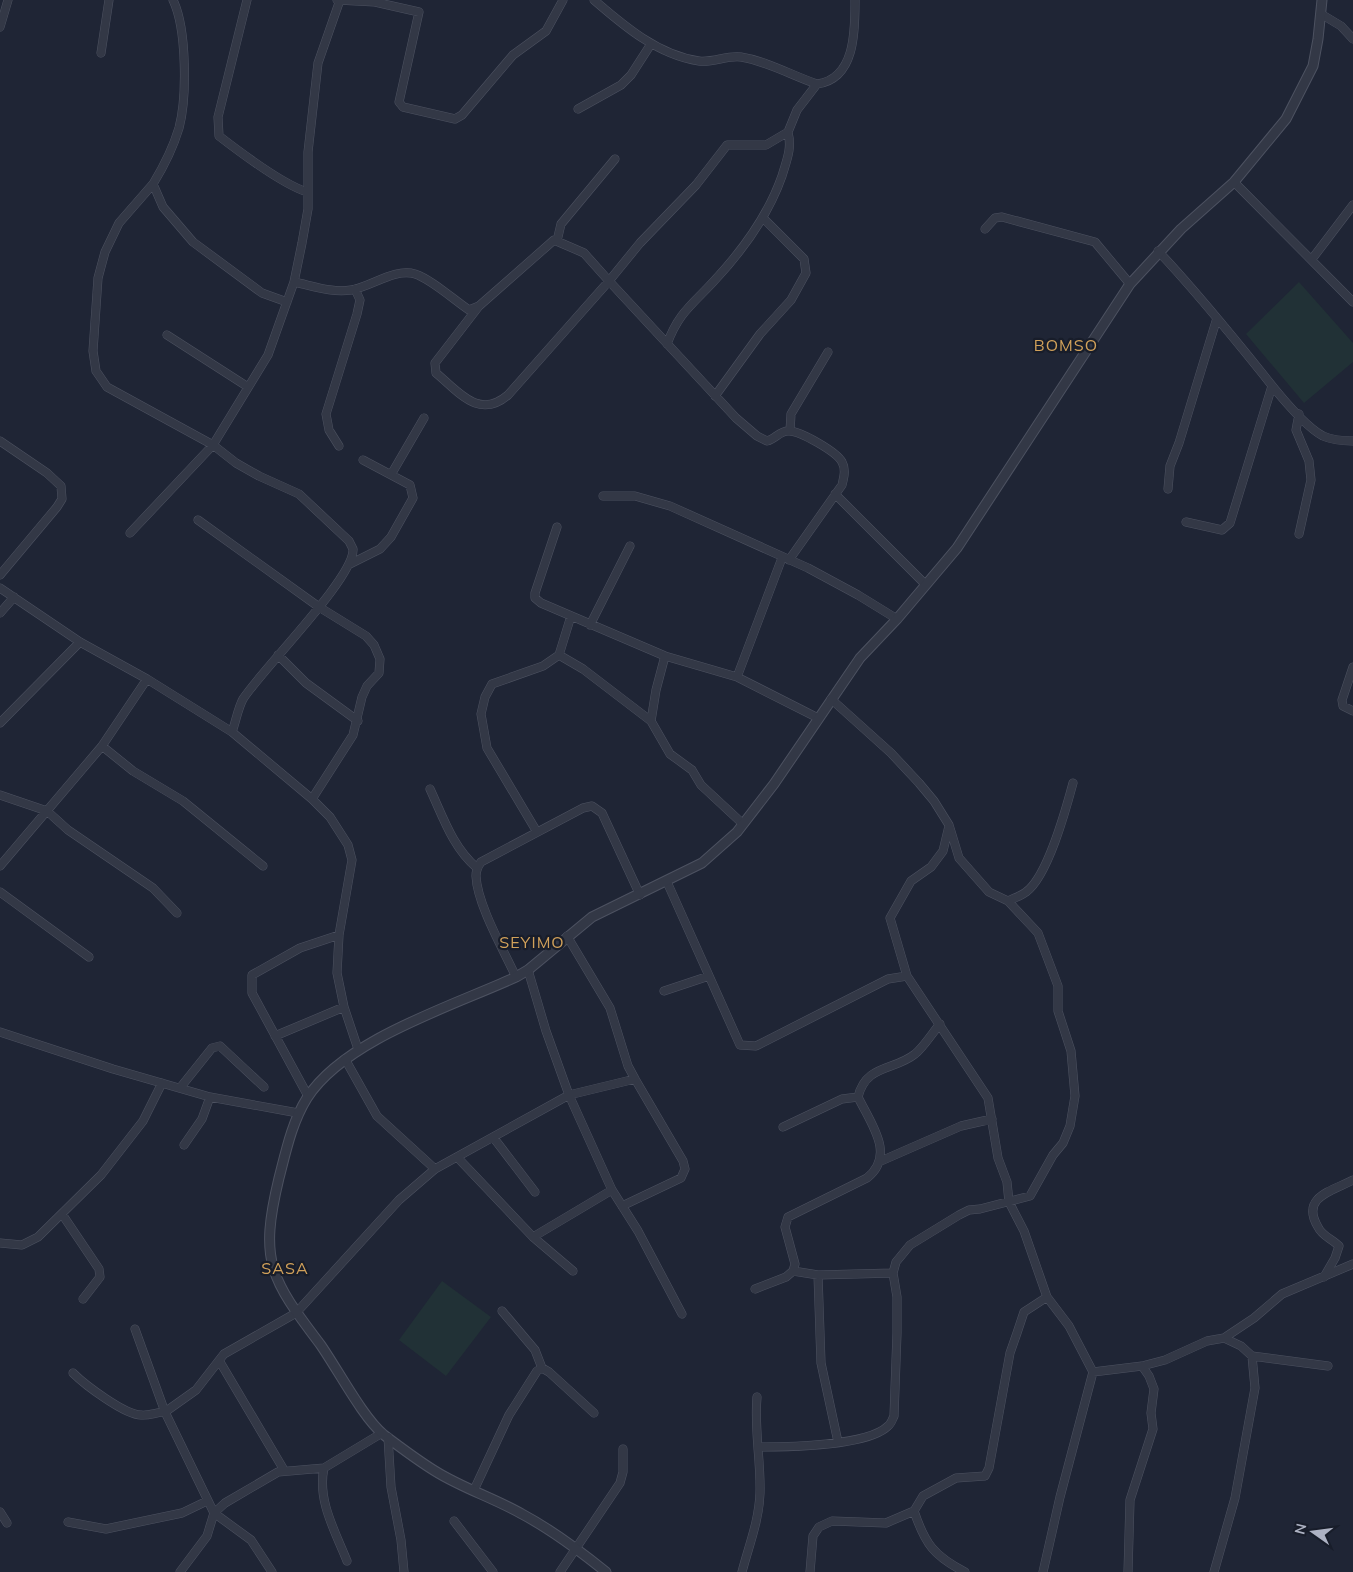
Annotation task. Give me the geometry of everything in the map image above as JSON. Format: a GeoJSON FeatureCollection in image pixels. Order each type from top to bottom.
{"type":"FeatureCollection","features":[{"type":"Feature","properties":{"kind":"street"},"geometry":{"type":"LineString","coordinates":[[101,53],[109,0]]}},
{"type":"Feature","properties":{"kind":"street"},"geometry":{"type":"LineString","coordinates":[[173,0],[182,29],[185,52],[179,127],[165,164],[153,184],[119,223],[106,252],[98,278],[93,350],[96,371],[107,387],[213,445],[236,464],[299,494],[349,542],[353,549],[350,564],[319,607],[242,701],[232,732]]}},
{"type":"Feature","properties":{"kind":"street"},"geometry":{"type":"LineString","coordinates":[[247,0],[220,110],[217,127],[219,136],[267,170],[287,181],[294,188],[307,192]]}},
{"type":"Feature","properties":{"kind":"street"},"geometry":{"type":"LineString","coordinates":[[130,533],[213,445],[263,366],[294,282],[308,209],[308,152],[318,63],[339,0],[375,2],[419,12],[399,102],[403,107],[455,119],[462,114],[513,55],[546,31],[563,0]]}},
{"type":"Feature","properties":{"kind":"street"},"geometry":{"type":"LineString","coordinates":[[594,0],[619,22],[651,44],[675,54],[701,61],[728,57],[754,60],[817,84],[824,83],[836,75],[849,56],[855,39],[855,0]]}},
{"type":"Feature","properties":{"kind":"street"},"geometry":{"type":"LineString","coordinates":[[606,1572],[575,1548],[522,1514],[434,1471],[385,1435],[296,1313],[274,1276],[269,1240],[271,1214],[298,1113],[308,1096],[345,1059],[358,1049],[417,1020],[516,977],[528,970],[592,917],[667,882],[713,856],[744,824],[774,784],[860,658],[897,620],[957,548],[1130,284],[1158,251],[1234,182],[1274,135],[1302,91],[1313,66],[1322,0]]}},
{"type":"Feature","properties":{"kind":"street"},"geometry":{"type":"LineString","coordinates":[[0,27],[5,2]]}},
{"type":"Feature","properties":{"kind":"street"},"geometry":{"type":"LineString","coordinates":[[1321,14],[1341,26],[1353,39]]}},
{"type":"Feature","properties":{"kind":"street"},"geometry":{"type":"LineString","coordinates":[[578,109],[621,85],[631,75],[651,44]]}},
{"type":"Feature","properties":{"kind":"street"},"geometry":{"type":"LineString","coordinates":[[667,344],[683,311],[729,264],[763,218],[773,200],[791,146],[788,132],[797,110],[817,84]]}},
{"type":"Feature","properties":{"kind":"street"},"geometry":{"type":"LineString","coordinates":[[737,677],[785,559],[835,494],[844,476],[839,456],[812,440],[790,431],[786,431],[772,440],[763,439],[746,428],[714,396],[667,344],[609,281],[584,254],[558,241],[550,241],[479,306],[435,363],[436,374],[472,404],[488,406],[500,401],[609,281],[640,243],[696,185],[727,145],[766,145],[788,132]]}},
{"type":"Feature","properties":{"kind":"street"},"geometry":{"type":"LineString","coordinates":[[558,241],[561,224],[615,159]]}},
{"type":"Feature","properties":{"kind":"street"},"geometry":{"type":"LineString","coordinates":[[1234,182],[1353,302]]}},
{"type":"Feature","properties":{"kind":"street"},"geometry":{"type":"LineString","coordinates":[[153,184],[163,207],[193,242],[262,293],[287,302]]}},
{"type":"Feature","properties":{"kind":"street"},"geometry":{"type":"LineString","coordinates":[[1312,259],[1353,205]]}},
{"type":"Feature","properties":{"kind":"street"},"geometry":{"type":"LineString","coordinates":[[985,229],[995,218],[1002,217],[1095,242],[1130,284]]}},
{"type":"Feature","properties":{"kind":"street"},"geometry":{"type":"LineString","coordinates":[[714,396],[760,334],[791,300],[806,273],[804,259],[763,218]]}},
{"type":"Feature","properties":{"kind":"street"},"geometry":{"type":"LineString","coordinates":[[1158,251],[1217,318],[1272,386],[1299,414],[1324,436],[1342,442],[1353,442]]}},
{"type":"Feature","properties":{"kind":"street"},"geometry":{"type":"LineString","coordinates":[[294,282],[332,291],[355,289],[384,278],[410,273],[417,274],[470,310],[479,306]]}},
{"type":"Feature","properties":{"kind":"street"},"geometry":{"type":"LineString","coordinates":[[339,446],[329,430],[326,414],[357,314],[360,300],[355,289]]}},
{"type":"Feature","properties":{"kind":"street"},"geometry":{"type":"LineString","coordinates":[[1168,489],[1170,466],[1180,443],[1217,318]]}},
{"type":"Feature","properties":{"kind":"street"},"geometry":{"type":"LineString","coordinates":[[167,335],[248,387]]}},
{"type":"Feature","properties":{"kind":"street"},"geometry":{"type":"LineString","coordinates":[[790,431],[791,414],[828,352]]}},
{"type":"Feature","properties":{"kind":"street"},"geometry":{"type":"LineString","coordinates":[[1186,522],[1222,530],[1230,523],[1272,386]]}},
{"type":"Feature","properties":{"kind":"street"},"geometry":{"type":"LineString","coordinates":[[1299,414],[1296,430],[1308,461],[1311,480],[1299,534]]}},
{"type":"Feature","properties":{"kind":"street"},"geometry":{"type":"LineString","coordinates":[[392,473],[424,418]]}},
{"type":"Feature","properties":{"kind":"street"},"geometry":{"type":"LineString","coordinates":[[0,441],[47,473],[61,486],[62,499],[0,575]]}},
{"type":"Feature","properties":{"kind":"street"},"geometry":{"type":"LineString","coordinates":[[350,564],[380,549],[391,537],[413,498],[410,485],[392,473],[363,460]]}},
{"type":"Feature","properties":{"kind":"street"},"geometry":{"type":"LineString","coordinates":[[835,494],[926,584]]}},
{"type":"Feature","properties":{"kind":"street"},"geometry":{"type":"LineString","coordinates":[[603,496],[635,496],[670,506],[858,595],[897,620]]}},
{"type":"Feature","properties":{"kind":"street"},"geometry":{"type":"LineString","coordinates":[[198,520],[319,607],[366,636],[374,645],[380,658],[379,673],[367,686],[362,698],[358,721],[345,750],[312,799]]}},
{"type":"Feature","properties":{"kind":"street"},"geometry":{"type":"LineString","coordinates":[[557,527],[535,593],[535,598],[541,603],[665,656],[737,677],[818,718]]}},
{"type":"Feature","properties":{"kind":"street"},"geometry":{"type":"LineString","coordinates":[[590,625],[630,546]]}},
{"type":"Feature","properties":{"kind":"street"},"geometry":{"type":"LineString","coordinates":[[0,588],[80,642],[147,679],[232,732],[312,799],[339,830],[348,845],[352,860],[339,935],[337,973],[344,1007],[358,1049]]}},
{"type":"Feature","properties":{"kind":"street"},"geometry":{"type":"LineString","coordinates":[[0,613],[14,597]]}},
{"type":"Feature","properties":{"kind":"street"},"geometry":{"type":"LineString","coordinates":[[537,832],[488,748],[481,714],[485,697],[492,684],[543,666],[559,655],[571,616]]}},
{"type":"Feature","properties":{"kind":"street"},"geometry":{"type":"LineString","coordinates":[[0,723],[80,642]]}},
{"type":"Feature","properties":{"kind":"street"},"geometry":{"type":"LineString","coordinates":[[278,655],[306,683],[358,721]]}},
{"type":"Feature","properties":{"kind":"street"},"geometry":{"type":"LineString","coordinates":[[559,655],[583,669],[651,721],[670,754],[692,770],[701,785],[744,824]]}},
{"type":"Feature","properties":{"kind":"street"},"geometry":{"type":"LineString","coordinates":[[651,721],[656,690],[665,656]]}},
{"type":"Feature","properties":{"kind":"street"},"geometry":{"type":"LineString","coordinates":[[1353,667],[1342,700],[1343,706],[1353,711]]}},
{"type":"Feature","properties":{"kind":"street"},"geometry":{"type":"LineString","coordinates":[[0,866],[48,812],[102,746],[147,679]]}},
{"type":"Feature","properties":{"kind":"street"},"geometry":{"type":"LineString","coordinates":[[759,1447],[789,1447],[838,1442],[881,1431],[889,1425],[894,1416],[897,1297],[893,1273],[896,1262],[910,1245],[933,1228],[970,1210],[1030,1196],[1053,1155],[1063,1143],[1070,1126],[1076,1096],[1071,1051],[1058,1010],[1058,986],[1038,933],[1008,901],[989,892],[959,858],[949,825],[934,801],[892,753],[831,699]]}},
{"type":"Feature","properties":{"kind":"street"},"geometry":{"type":"LineString","coordinates":[[102,746],[133,771],[182,801],[263,866]]}},
{"type":"Feature","properties":{"kind":"street"},"geometry":{"type":"LineString","coordinates":[[1008,901],[1027,891],[1041,870],[1061,826],[1073,783]]}},
{"type":"Feature","properties":{"kind":"street"},"geometry":{"type":"LineString","coordinates":[[430,789],[456,845],[463,856],[477,868]]}},
{"type":"Feature","properties":{"kind":"street"},"geometry":{"type":"LineString","coordinates":[[0,795],[48,812],[98,852],[153,888],[177,913]]}},
{"type":"Feature","properties":{"kind":"street"},"geometry":{"type":"LineString","coordinates":[[516,977],[480,893],[476,876],[477,868],[481,862],[587,807],[598,809],[602,813],[640,894]]}},
{"type":"Feature","properties":{"kind":"street"},"geometry":{"type":"LineString","coordinates":[[949,825],[943,851],[931,868],[911,881],[890,918],[907,976],[988,1098],[1009,1202],[1024,1231],[1047,1297],[1069,1326],[1093,1372],[1060,1497],[1043,1572]]}},
{"type":"Feature","properties":{"kind":"street"},"geometry":{"type":"LineString","coordinates":[[667,882],[736,1040],[740,1045],[750,1047],[888,979],[907,976]]}},
{"type":"Feature","properties":{"kind":"street"},"geometry":{"type":"LineString","coordinates":[[0,892],[89,957]]}},
{"type":"Feature","properties":{"kind":"street"},"geometry":{"type":"LineString","coordinates":[[308,1096],[252,993],[252,974],[300,948],[339,935]]}},
{"type":"Feature","properties":{"kind":"street"},"geometry":{"type":"LineString","coordinates":[[567,936],[610,1008],[628,1066],[683,1161],[685,1169],[681,1178],[622,1206]]}},
{"type":"Feature","properties":{"kind":"street"},"geometry":{"type":"LineString","coordinates":[[528,970],[552,1050],[569,1095],[612,1190],[638,1231],[682,1314]]}},
{"type":"Feature","properties":{"kind":"street"},"geometry":{"type":"LineString","coordinates":[[664,992],[709,976]]}},
{"type":"Feature","properties":{"kind":"street"},"geometry":{"type":"LineString","coordinates":[[276,1036],[344,1007]]}},
{"type":"Feature","properties":{"kind":"street"},"geometry":{"type":"LineString","coordinates":[[755,1290],[786,1277],[793,1271],[795,1264],[785,1227],[788,1217],[867,1178],[876,1171],[881,1161],[882,1149],[858,1097],[860,1090],[871,1074],[918,1053],[940,1024]]}},
{"type":"Feature","properties":{"kind":"street"},"geometry":{"type":"LineString","coordinates":[[0,1032],[113,1070],[210,1097],[298,1113]]}},
{"type":"Feature","properties":{"kind":"street"},"geometry":{"type":"LineString","coordinates":[[180,1088],[212,1048],[220,1046],[264,1087]]}},
{"type":"Feature","properties":{"kind":"street"},"geometry":{"type":"LineString","coordinates":[[345,1059],[377,1116],[435,1169]]}},
{"type":"Feature","properties":{"kind":"street"},"geometry":{"type":"LineString","coordinates":[[73,1374],[101,1396],[134,1413],[141,1415],[165,1412],[196,1390],[220,1362],[224,1354],[296,1313],[399,1200],[435,1169],[569,1095],[635,1079]]}},
{"type":"Feature","properties":{"kind":"street"},"geometry":{"type":"LineString","coordinates":[[0,1243],[22,1245],[29,1242],[38,1237],[62,1214],[101,1175],[132,1139],[162,1083]]}},
{"type":"Feature","properties":{"kind":"street"},"geometry":{"type":"LineString","coordinates":[[184,1145],[202,1119],[210,1097]]}},
{"type":"Feature","properties":{"kind":"street"},"geometry":{"type":"LineString","coordinates":[[784,1127],[842,1099],[858,1097]]}},
{"type":"Feature","properties":{"kind":"street"},"geometry":{"type":"LineString","coordinates":[[881,1161],[954,1129],[992,1118]]}},
{"type":"Feature","properties":{"kind":"street"},"geometry":{"type":"LineString","coordinates":[[493,1137],[535,1192]]}},
{"type":"Feature","properties":{"kind":"street"},"geometry":{"type":"LineString","coordinates":[[457,1157],[533,1237],[574,1271]]}},
{"type":"Feature","properties":{"kind":"street"},"geometry":{"type":"LineString","coordinates":[[1324,1277],[1335,1258],[1339,1246],[1318,1228],[1312,1214],[1313,1206],[1316,1198],[1353,1180]]}},
{"type":"Feature","properties":{"kind":"street"},"geometry":{"type":"LineString","coordinates":[[533,1237],[578,1208],[612,1190]]}},
{"type":"Feature","properties":{"kind":"street"},"geometry":{"type":"LineString","coordinates":[[62,1214],[99,1269],[100,1278],[83,1299]]}},
{"type":"Feature","properties":{"kind":"street"},"geometry":{"type":"LineString","coordinates":[[1093,1372],[1142,1366],[1165,1360],[1207,1341],[1224,1338],[1254,1318],[1282,1294],[1353,1264]]}},
{"type":"Feature","properties":{"kind":"street"},"geometry":{"type":"LineString","coordinates":[[793,1271],[818,1275],[893,1273]]}},
{"type":"Feature","properties":{"kind":"street"},"geometry":{"type":"LineString","coordinates":[[818,1275],[821,1363],[838,1442]]}},
{"type":"Feature","properties":{"kind":"street"},"geometry":{"type":"LineString","coordinates":[[810,1572],[813,1536],[819,1527],[832,1521],[886,1523],[914,1511],[923,1496],[956,1478],[985,1476],[1010,1353],[1024,1312],[1047,1297]]}},
{"type":"Feature","properties":{"kind":"street"},"geometry":{"type":"LineString","coordinates":[[502,1311],[535,1350],[542,1368],[594,1413]]}},
{"type":"Feature","properties":{"kind":"street"},"geometry":{"type":"LineString","coordinates":[[135,1329],[165,1412],[207,1501],[214,1513],[251,1540],[272,1572]]}},
{"type":"Feature","properties":{"kind":"street"},"geometry":{"type":"LineString","coordinates":[[1224,1338],[1241,1346],[1252,1356],[1328,1366]]}},
{"type":"Feature","properties":{"kind":"street"},"geometry":{"type":"LineString","coordinates":[[1214,1572],[1235,1498],[1255,1388],[1252,1356]]}},
{"type":"Feature","properties":{"kind":"street"},"geometry":{"type":"LineString","coordinates":[[220,1362],[284,1470]]}},
{"type":"Feature","properties":{"kind":"street"},"geometry":{"type":"LineString","coordinates":[[1128,1572],[1130,1500],[1153,1429],[1151,1413],[1154,1389],[1149,1376],[1142,1366]]}},
{"type":"Feature","properties":{"kind":"street"},"geometry":{"type":"LineString","coordinates":[[474,1490],[509,1415],[537,1371],[542,1368]]}},
{"type":"Feature","properties":{"kind":"street"},"geometry":{"type":"LineString","coordinates":[[742,1572],[755,1532],[760,1495],[759,1447],[754,1422],[758,1397]]}},
{"type":"Feature","properties":{"kind":"street"},"geometry":{"type":"LineString","coordinates":[[180,1572],[207,1536],[214,1513],[244,1490],[284,1470],[324,1468],[385,1435]]}},
{"type":"Feature","properties":{"kind":"street"},"geometry":{"type":"LineString","coordinates":[[385,1435],[390,1488],[401,1540],[404,1572]]}},
{"type":"Feature","properties":{"kind":"street"},"geometry":{"type":"LineString","coordinates":[[560,1572],[620,1483],[623,1472],[623,1449]]}},
{"type":"Feature","properties":{"kind":"street"},"geometry":{"type":"LineString","coordinates":[[324,1468],[321,1490],[347,1561]]}},
{"type":"Feature","properties":{"kind":"street"},"geometry":{"type":"LineString","coordinates":[[68,1522],[106,1529],[182,1513],[207,1501]]}},
{"type":"Feature","properties":{"kind":"street"},"geometry":{"type":"LineString","coordinates":[[914,1511],[921,1531],[943,1561],[965,1572]]}},
{"type":"Feature","properties":{"kind":"street"},"geometry":{"type":"LineString","coordinates":[[0,1512],[7,1523]]}},
{"type":"Feature","properties":{"kind":"street"},"geometry":{"type":"LineString","coordinates":[[454,1521],[492,1572]]}},
{"type":"Feature","properties":{"kind":"shaded area"},"geometry":{"type":"Polygon","coordinates":[[[1299,282],[1353,343],[1353,362],[1304,403],[1246,334],[1299,282]]]}},
{"type":"Feature","properties":{"kind":"shaded area"},"geometry":{"type":"Polygon","coordinates":[[[442,1281],[491,1317],[446,1376],[399,1340],[442,1281]]]}},
{"type":"Feature","properties":{"kind":"district","name":"BOMSO"},"geometry":{"type":"Point","coordinates":[1066,345]}},
{"type":"Feature","properties":{"kind":"district","name":"SEYIMO"},"geometry":{"type":"Point","coordinates":[532,942]}},
{"type":"Feature","properties":{"kind":"district","name":"SASA"},"geometry":{"type":"Point","coordinates":[285,1268]}}]}
